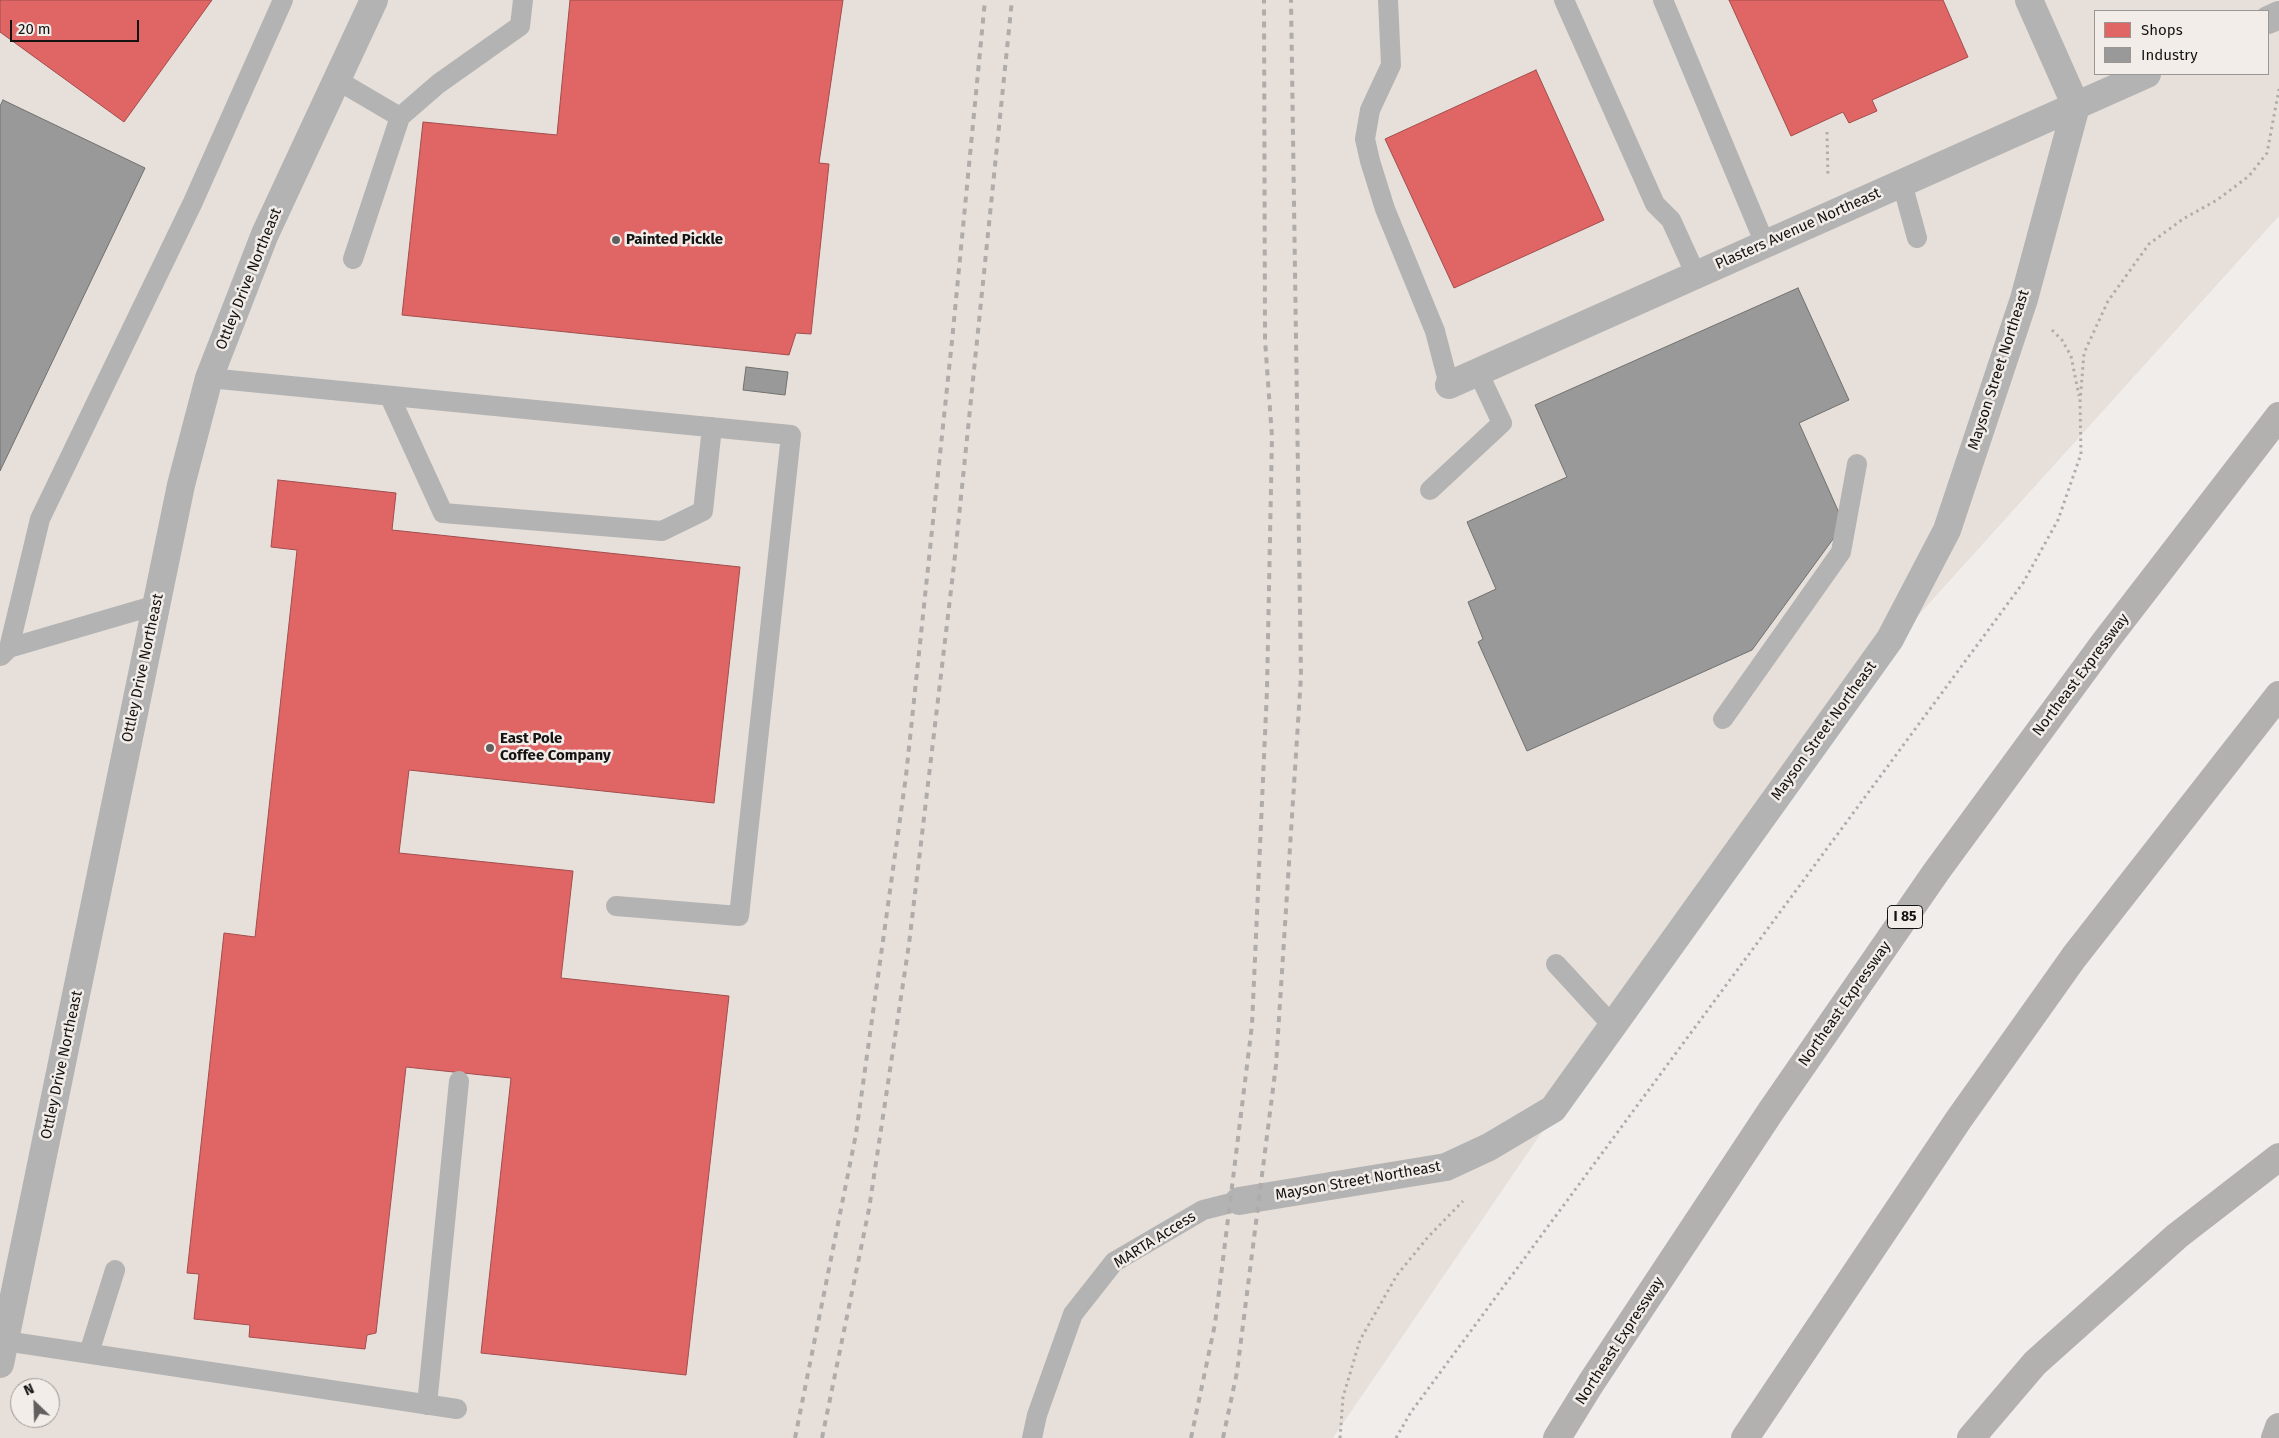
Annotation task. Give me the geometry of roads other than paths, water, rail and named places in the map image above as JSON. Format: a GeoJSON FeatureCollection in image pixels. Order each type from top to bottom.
{"type":"FeatureCollection","features":[{"type":"Feature","properties":{"kind":"highway","name":"Northeast Expressway"},"geometry":{"type":"LineString","coordinates":[[1558,1438],[1591,1383],[1771,1111],[1936,872],[2104,643],[2279,416]]}},
{"type":"Feature","properties":{"kind":"highway"},"geometry":{"type":"LineString","coordinates":[[1745,1438],[1959,1119],[2074,957],[2279,695]]}},
{"type":"Feature","properties":{"kind":"highway"},"geometry":{"type":"LineString","coordinates":[[1971,1438],[2035,1363],[2177,1236],[2279,1157]]}},
{"type":"Feature","properties":{"kind":"highway"},"geometry":{"type":"LineString","coordinates":[[2275,1438],[2279,1428]]}},
{"type":"Feature","properties":{"kind":"street","name":"Ottley Drive Northeast"},"geometry":{"type":"LineString","coordinates":[[3,1353],[181,485],[209,378],[265,234],[374,0]]}},
{"type":"Feature","properties":{"kind":"street"},"geometry":{"type":"LineString","coordinates":[[2029,0],[2076,106]]}},
{"type":"Feature","properties":{"kind":"street","name":"Plasters Avenue Northeast"},"geometry":{"type":"LineString","coordinates":[[1448,385],[2145,75]]}},
{"type":"Feature","properties":{"kind":"street","name":"Mayson Street Northeast"},"geometry":{"type":"LineString","coordinates":[[1239,1201],[1446,1166],[1489,1148],[1553,1109],[1890,639],[1947,530],[2024,299],[2076,106]]}},
{"type":"Feature","properties":{"kind":"lane"},"geometry":{"type":"LineString","coordinates":[[5,653],[40,519],[192,202],[283,0]]}},
{"type":"Feature","properties":{"kind":"lane"},"geometry":{"type":"LineString","coordinates":[[353,259],[400,117],[438,84],[520,26],[523,0]]}},
{"type":"Feature","properties":{"kind":"lane"},"geometry":{"type":"LineString","coordinates":[[1388,0],[1391,65],[1370,110],[1366,138],[1370,161],[1385,209],[1435,331],[1448,385]]}},
{"type":"Feature","properties":{"kind":"lane"},"geometry":{"type":"LineString","coordinates":[[1564,0],[1655,204],[1671,220],[1696,274]]}},
{"type":"Feature","properties":{"kind":"lane"},"geometry":{"type":"LineString","coordinates":[[1662,0],[1765,244]]}},
{"type":"Feature","properties":{"kind":"lane"},"geometry":{"type":"LineString","coordinates":[[337,80],[400,117]]}},
{"type":"Feature","properties":{"kind":"lane"},"geometry":{"type":"LineString","coordinates":[[1902,183],[1917,238]]}},
{"type":"Feature","properties":{"kind":"lane"},"geometry":{"type":"LineString","coordinates":[[1430,490],[1502,423],[1478,372]]}},
{"type":"Feature","properties":{"kind":"lane"},"geometry":{"type":"LineString","coordinates":[[209,378],[791,435],[739,916],[616,906]]}},
{"type":"Feature","properties":{"kind":"lane"},"geometry":{"type":"LineString","coordinates":[[390,397],[443,512],[662,531],[703,512],[712,427]]}},
{"type":"Feature","properties":{"kind":"lane"},"geometry":{"type":"LineString","coordinates":[[1723,720],[1840,552],[1857,464]]}},
{"type":"Feature","properties":{"kind":"lane"},"geometry":{"type":"LineString","coordinates":[[5,653],[156,604]]}},
{"type":"Feature","properties":{"kind":"lane"},"geometry":{"type":"LineString","coordinates":[[1556,964],[1613,1026]]}},
{"type":"Feature","properties":{"kind":"lane"},"geometry":{"type":"LineString","coordinates":[[427,1405],[459,1081]]}},
{"type":"Feature","properties":{"kind":"lane","name":"MARTA Access"},"geometry":{"type":"LineString","coordinates":[[1032,1438],[1037,1415],[1074,1314],[1114,1262],[1203,1210],[1239,1201]]}},
{"type":"Feature","properties":{"kind":"lane"},"geometry":{"type":"LineString","coordinates":[[90,1353],[115,1270]]}},
{"type":"Feature","properties":{"kind":"lane"},"geometry":{"type":"LineString","coordinates":[[3,1353],[90,1353],[457,1409]]}},
{"type":"Feature","properties":{"kind":"railway"},"geometry":{"type":"LineString","coordinates":[[795,1438],[856,1134],[906,776],[952,341],[985,0]]}},
{"type":"Feature","properties":{"kind":"railway"},"geometry":{"type":"LineString","coordinates":[[822,1438],[869,1209],[909,944],[954,565],[1012,0]]}},
{"type":"Feature","properties":{"kind":"railway"},"geometry":{"type":"LineString","coordinates":[[1191,1438],[1215,1324],[1252,1025],[1267,690],[1272,437],[1265,340],[1264,0]]}},
{"type":"Feature","properties":{"kind":"railway"},"geometry":{"type":"LineString","coordinates":[[1223,1438],[1237,1372],[1276,1065],[1301,676],[1291,0]]}},
{"type":"Feature","properties":{"kind":"place","name":"Painted Pickle"},"geometry":{"type":"Point","coordinates":[616,240]}},
{"type":"Feature","properties":{"kind":"place","name":"East Pole Coffee Company"},"geometry":{"type":"Point","coordinates":[490,748]}}]}
